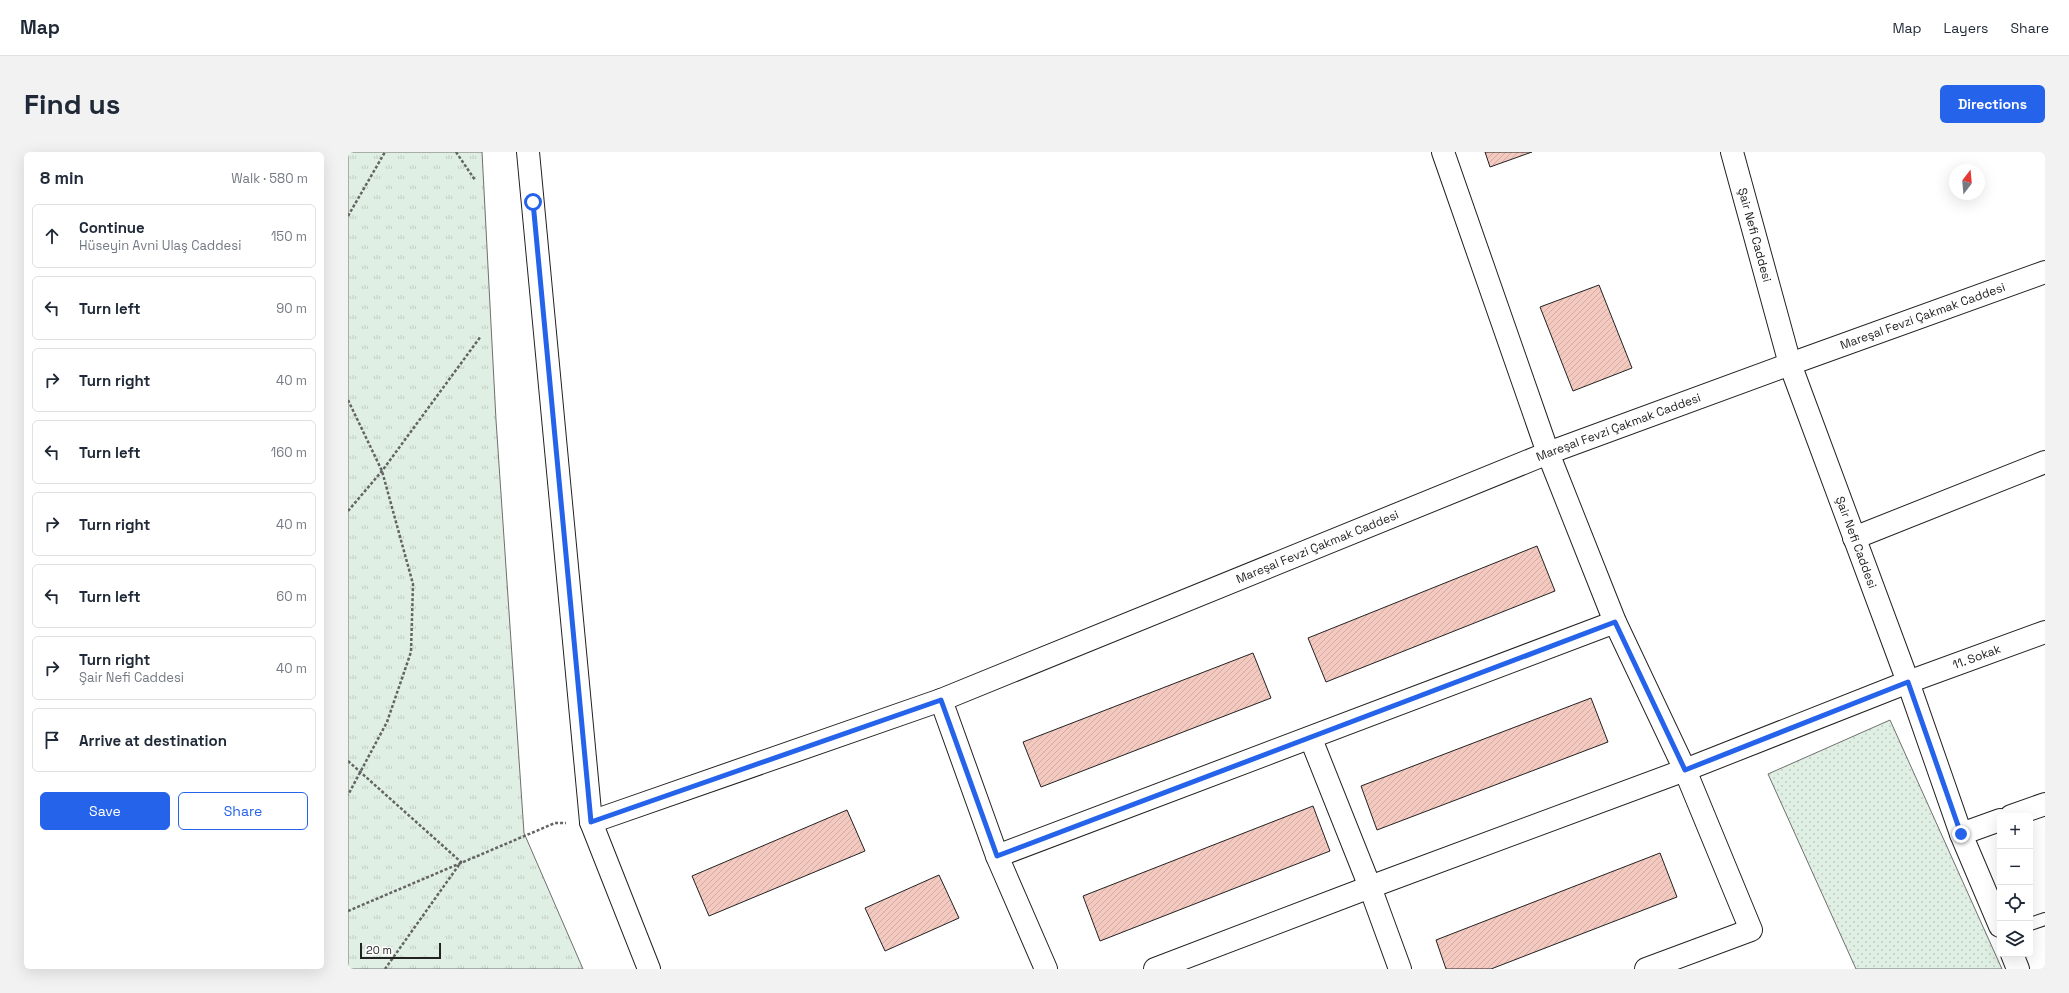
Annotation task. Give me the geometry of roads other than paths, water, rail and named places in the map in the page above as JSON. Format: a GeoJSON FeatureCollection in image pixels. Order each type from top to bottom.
{"type":"FeatureCollection","features":[{"type":"Feature","properties":{"kind":"street"},"geometry":{"type":"LineString","coordinates":[[528,152],[591,822],[649,969]]}},
{"type":"Feature","properties":{"kind":"street"},"geometry":{"type":"LineString","coordinates":[[1443,152],[1548,453],[1615,622],[1685,770],[1751,930],[1646,969]]}},
{"type":"Feature","properties":{"kind":"street","name":"Şair Nefi Caddesi"},"geometry":{"type":"LineString","coordinates":[[1732,152],[1790,364],[1908,682],[1961,834],[1998,921]]}},
{"type":"Feature","properties":{"kind":"street","name":"Mareşal Fevzi Çakmak Caddesi"},"geometry":{"type":"LineString","coordinates":[[591,822],[941,700],[1548,453],[2045,272]]}},
{"type":"Feature","properties":{"kind":"street"},"geometry":{"type":"LineString","coordinates":[[1854,538],[2045,462]]}},
{"type":"Feature","properties":{"kind":"street"},"geometry":{"type":"LineString","coordinates":[[997,856],[1311,739],[1615,622]]}},
{"type":"Feature","properties":{"kind":"street","name":"11. Sokak"},"geometry":{"type":"LineString","coordinates":[[1155,969],[1370,886],[1685,770],[1908,682],[2045,632]]}},
{"type":"Feature","properties":{"kind":"street"},"geometry":{"type":"LineString","coordinates":[[941,700],[997,856],[1046,969]]}},
{"type":"Feature","properties":{"kind":"street"},"geometry":{"type":"LineString","coordinates":[[1311,739],[1370,886],[1400,969]]}},
{"type":"Feature","properties":{"kind":"street"},"geometry":{"type":"LineString","coordinates":[[2020,813],[2045,804]]}},
{"type":"Feature","properties":{"kind":"street"},"geometry":{"type":"LineString","coordinates":[[1961,834],[1997,821]]}},
{"type":"Feature","properties":{"kind":"street"},"geometry":{"type":"LineString","coordinates":[[2013,957],[2018,969]]}},
{"type":"Feature","properties":{"kind":"lane"},"geometry":{"type":"LineString","coordinates":[[2033,923],[2045,919]]}}]}
